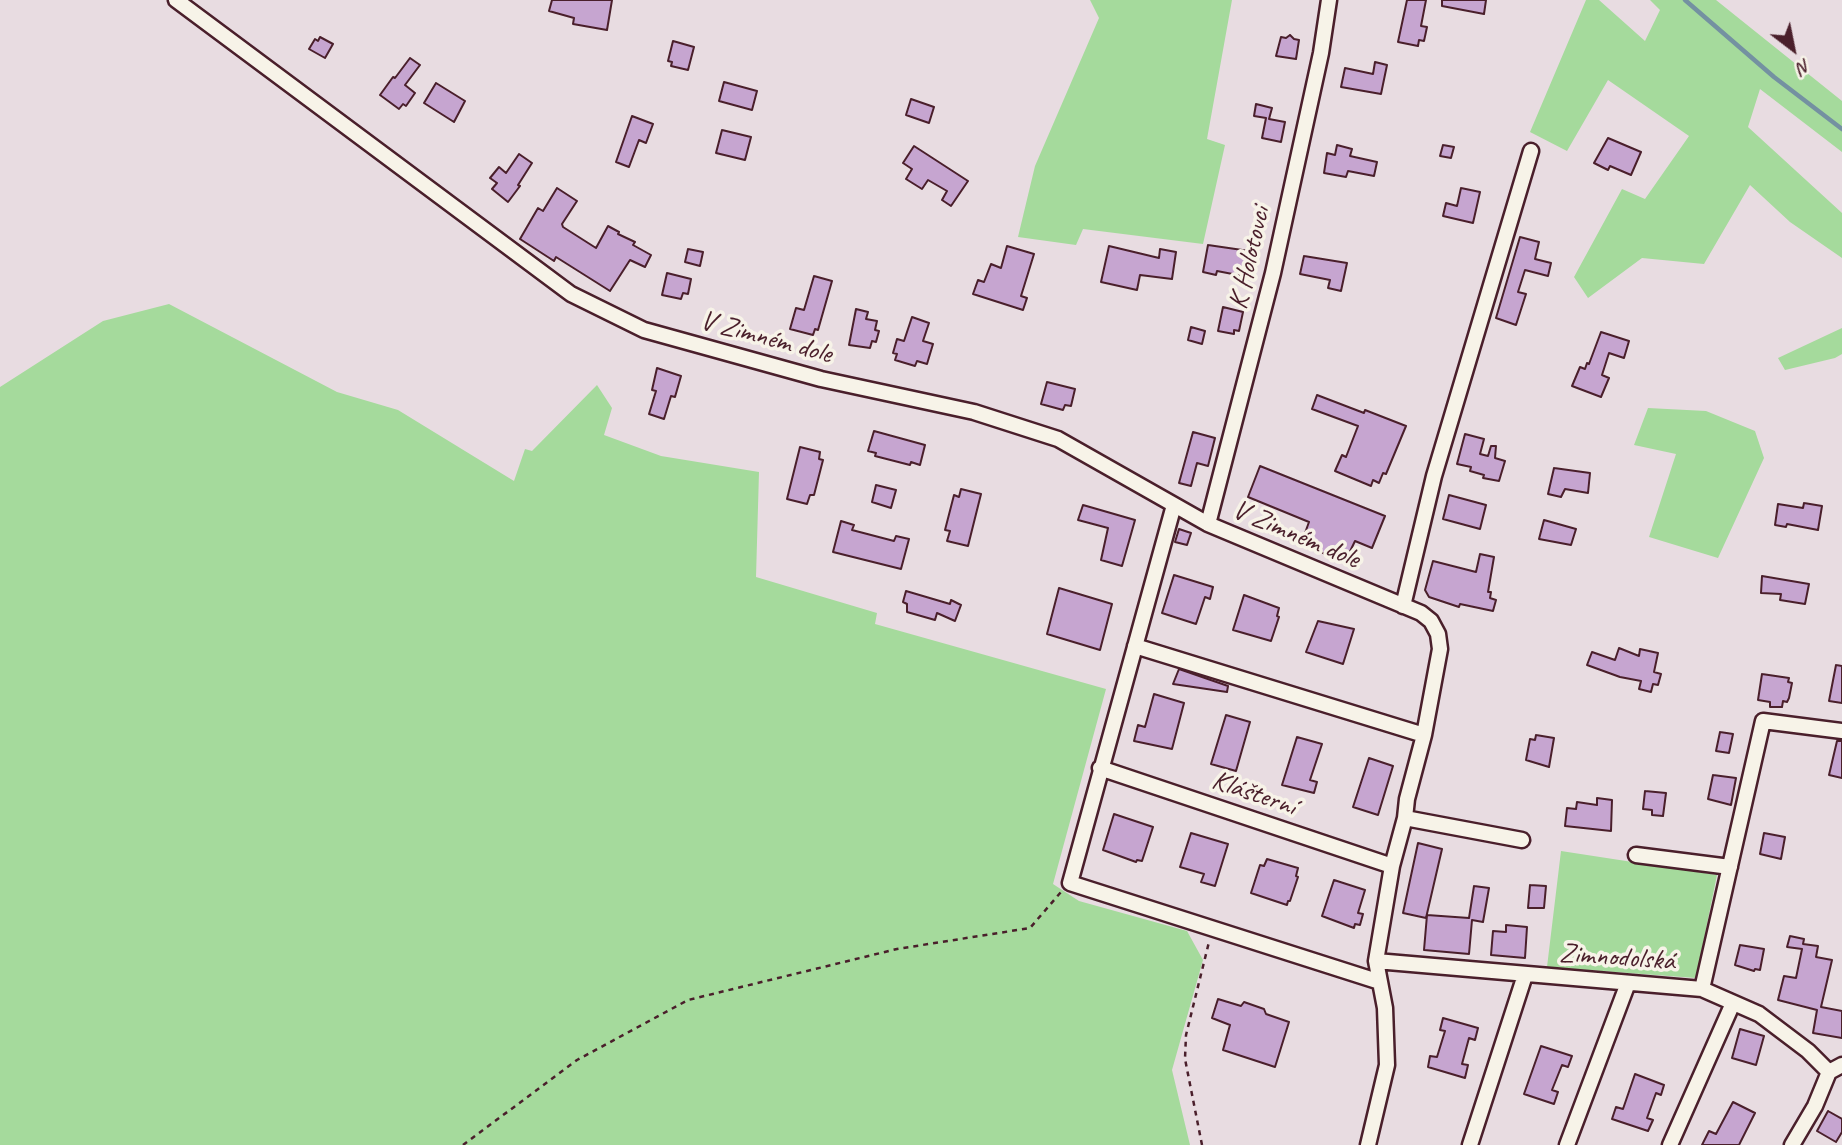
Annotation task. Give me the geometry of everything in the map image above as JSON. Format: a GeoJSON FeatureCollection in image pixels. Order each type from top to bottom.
{"type":"FeatureCollection","features":[{"type":"Feature","properties":{"kind":"street","name":"V Zimném dole"},"geometry":{"type":"LineString","coordinates":[[176,0],[570,294],[644,330],[821,379],[975,412],[1058,439],[1208,524],[1421,613],[1431,621],[1438,634],[1440,649],[1424,735]]}},
{"type":"Feature","properties":{"kind":"street","name":"K Holotovci"},"geometry":{"type":"LineString","coordinates":[[1208,524],[1273,273],[1321,53],[1329,0]]}},
{"type":"Feature","properties":{"kind":"street"},"geometry":{"type":"LineString","coordinates":[[1403,606],[1437,463],[1531,151]]}},
{"type":"Feature","properties":{"kind":"street"},"geometry":{"type":"LineString","coordinates":[[1174,505],[1070,883],[1380,982]]}},
{"type":"Feature","properties":{"kind":"street"},"geometry":{"type":"LineString","coordinates":[[1135,646],[1424,735],[1391,866],[1376,961],[1385,1008],[1387,1065],[1368,1145]]}},
{"type":"Feature","properties":{"kind":"street"},"geometry":{"type":"LineString","coordinates":[[1702,989],[1763,721],[1842,731]]}},
{"type":"Feature","properties":{"kind":"street","name":"Klášterní"},"geometry":{"type":"LineString","coordinates":[[1100,768],[1391,866]]}},
{"type":"Feature","properties":{"kind":"street"},"geometry":{"type":"LineString","coordinates":[[1405,818],[1522,840]]}},
{"type":"Feature","properties":{"kind":"street"},"geometry":{"type":"LineString","coordinates":[[1636,855],[1730,867]]}},
{"type":"Feature","properties":{"kind":"street","name":"Zimnodolská"},"geometry":{"type":"LineString","coordinates":[[1376,961],[1702,989],[1759,1014],[1808,1051],[1829,1072]]}},
{"type":"Feature","properties":{"kind":"street"},"geometry":{"type":"LineString","coordinates":[[1470,1145],[1525,975]]}},
{"type":"Feature","properties":{"kind":"street"},"geometry":{"type":"LineString","coordinates":[[1567,1145],[1628,983]]}},
{"type":"Feature","properties":{"kind":"street"},"geometry":{"type":"LineString","coordinates":[[1670,1145],[1733,1003]]}},
{"type":"Feature","properties":{"kind":"street"},"geometry":{"type":"LineString","coordinates":[[1792,1145],[1815,1106],[1829,1072],[1842,1065]]}},
{"type":"Feature","properties":{"kind":"path"},"geometry":{"type":"LineString","coordinates":[[463,1145],[578,1060],[688,1000],[897,949],[1030,928],[1070,883]]}},
{"type":"Feature","properties":{"kind":"path"},"geometry":{"type":"LineString","coordinates":[[1202,1145],[1185,1059],[1189,1023],[1205,951],[1214,929]]}},
{"type":"Feature","properties":{"kind":"green space"},"geometry":{"type":"Polygon","coordinates":[[[1090,0],[1232,0],[1207,139],[1225,145],[1203,244],[1083,229],[1076,245],[1018,237],[1035,166],[1099,18],[1090,0]]]}},
{"type":"Feature","properties":{"kind":"green space"},"geometry":{"type":"Polygon","coordinates":[[[1586,0],[1599,0],[1645,41],[1660,10],[1650,0],[1716,0],[1842,101],[1842,152],[1760,89],[1748,127],[1842,213],[1842,258],[1790,222],[1750,185],[1704,264],[1642,258],[1588,298],[1574,277],[1622,189],[1645,199],[1689,136],[1608,80],[1567,151],[1530,132],[1586,0]]]}},
{"type":"Feature","properties":{"kind":"green space"},"geometry":{"type":"Polygon","coordinates":[[[169,304],[337,392],[398,410],[514,481],[525,449],[532,451],[597,385],[612,408],[604,435],[661,456],[759,472],[756,577],[877,613],[875,624],[1106,689],[1053,884],[1079,901],[1187,931],[1203,960],[1172,1070],[1190,1145],[0,1145],[0,387],[103,321],[169,304]]]}},
{"type":"Feature","properties":{"kind":"green space"},"geometry":{"type":"Polygon","coordinates":[[[1842,328],[1842,354],[1785,370],[1778,358],[1842,328]]]}},
{"type":"Feature","properties":{"kind":"green space"},"geometry":{"type":"Polygon","coordinates":[[[1648,408],[1706,411],[1755,431],[1764,458],[1718,558],[1649,537],[1676,454],[1634,445],[1648,408]]]}},
{"type":"Feature","properties":{"kind":"green space"},"geometry":{"type":"Polygon","coordinates":[[[1561,851],[1717,875],[1696,978],[1547,967],[1561,851]]]}},
{"type":"Feature","properties":{"kind":"building"},"geometry":{"type":"Polygon","coordinates":[[[552,0],[612,0],[607,30],[573,24],[574,18],[549,11],[552,0]]]}},
{"type":"Feature","properties":{"kind":"building"},"geometry":{"type":"Polygon","coordinates":[[[1407,0],[1426,0],[1421,26],[1427,27],[1424,41],[1419,40],[1418,46],[1398,42],[1407,0]]]}},
{"type":"Feature","properties":{"kind":"building"},"geometry":{"type":"Polygon","coordinates":[[[1442,0],[1486,0],[1484,14],[1442,6],[1442,0]]]}},
{"type":"Feature","properties":{"kind":"building"},"geometry":{"type":"Polygon","coordinates":[[[1290,35],[1299,40],[1296,59],[1276,56],[1281,37],[1290,35]]]}},
{"type":"Feature","properties":{"kind":"building"},"geometry":{"type":"Polygon","coordinates":[[[320,37],[333,44],[325,58],[309,49],[315,39],[318,41],[320,37]]]}},
{"type":"Feature","properties":{"kind":"building"},"geometry":{"type":"Polygon","coordinates":[[[673,41],[694,47],[688,70],[671,66],[672,62],[668,61],[673,41]]]}},
{"type":"Feature","properties":{"kind":"building"},"geometry":{"type":"Polygon","coordinates":[[[410,58],[420,65],[405,85],[415,93],[406,106],[403,104],[399,109],[380,95],[410,58]]]}},
{"type":"Feature","properties":{"kind":"building"},"geometry":{"type":"Polygon","coordinates":[[[1375,62],[1387,65],[1381,94],[1341,87],[1345,68],[1373,74],[1375,62]]]}},
{"type":"Feature","properties":{"kind":"building"},"geometry":{"type":"Polygon","coordinates":[[[724,82],[757,91],[752,110],[719,101],[724,82]]]}},
{"type":"Feature","properties":{"kind":"building"},"geometry":{"type":"Polygon","coordinates":[[[436,83],[465,101],[454,122],[424,103],[436,83]]]}},
{"type":"Feature","properties":{"kind":"building"},"geometry":{"type":"Polygon","coordinates":[[[911,99],[934,107],[929,123],[906,115],[911,99]]]}},
{"type":"Feature","properties":{"kind":"building"},"geometry":{"type":"Polygon","coordinates":[[[1256,104],[1272,108],[1269,119],[1285,122],[1281,142],[1262,138],[1266,118],[1254,116],[1256,104]]]}},
{"type":"Feature","properties":{"kind":"building"},"geometry":{"type":"Polygon","coordinates":[[[632,116],[653,124],[646,143],[639,140],[629,167],[616,162],[632,116]]]}},
{"type":"Feature","properties":{"kind":"building"},"geometry":{"type":"Polygon","coordinates":[[[722,130],[751,137],[745,160],[716,153],[722,130]]]}},
{"type":"Feature","properties":{"kind":"building"},"geometry":{"type":"Polygon","coordinates":[[[1608,138],[1641,152],[1631,175],[1610,166],[1608,170],[1594,163],[1608,138]]]}},
{"type":"Feature","properties":{"kind":"building"},"geometry":{"type":"Polygon","coordinates":[[[1337,145],[1352,149],[1350,156],[1377,162],[1374,176],[1348,171],[1346,177],[1324,173],[1327,153],[1335,155],[1337,145]]]}},
{"type":"Feature","properties":{"kind":"building"},"geometry":{"type":"Polygon","coordinates":[[[1443,145],[1454,147],[1451,158],[1440,156],[1443,145]]]}},
{"type":"Feature","properties":{"kind":"building"},"geometry":{"type":"Polygon","coordinates":[[[914,146],[968,181],[951,206],[942,200],[947,191],[928,180],[922,189],[906,179],[912,169],[903,163],[914,146]]]}},
{"type":"Feature","properties":{"kind":"building"},"geometry":{"type":"Polygon","coordinates":[[[519,154],[532,163],[508,202],[492,189],[497,183],[490,178],[499,167],[506,173],[519,154]]]}},
{"type":"Feature","properties":{"kind":"building"},"geometry":{"type":"Polygon","coordinates":[[[557,188],[577,201],[562,224],[563,227],[596,248],[608,226],[651,255],[645,267],[630,260],[610,291],[556,257],[554,261],[520,239],[538,208],[543,211],[557,188]]]}},
{"type":"Feature","properties":{"kind":"building"},"geometry":{"type":"Polygon","coordinates":[[[1461,188],[1480,192],[1473,223],[1443,216],[1446,203],[1457,206],[1461,188]]]}},
{"type":"Feature","properties":{"kind":"building"},"geometry":{"type":"Polygon","coordinates":[[[1520,237],[1539,242],[1535,259],[1551,263],[1548,276],[1525,270],[1518,292],[1526,294],[1516,325],[1496,318],[1520,237]]]}},
{"type":"Feature","properties":{"kind":"building"},"geometry":{"type":"Polygon","coordinates":[[[1208,245],[1256,252],[1252,274],[1249,273],[1248,277],[1217,271],[1216,275],[1203,272],[1208,245]]]}},
{"type":"Feature","properties":{"kind":"building"},"geometry":{"type":"Polygon","coordinates":[[[1007,246],[1034,254],[1021,296],[1027,298],[1023,310],[973,294],[978,280],[984,282],[991,264],[1001,268],[1007,246]]]}},
{"type":"Feature","properties":{"kind":"building"},"geometry":{"type":"Polygon","coordinates":[[[1109,246],[1159,258],[1160,249],[1176,252],[1172,279],[1140,275],[1137,290],[1101,282],[1109,246]]]}},
{"type":"Feature","properties":{"kind":"building"},"geometry":{"type":"Polygon","coordinates":[[[688,249],[703,252],[700,266],[685,262],[688,249]]]}},
{"type":"Feature","properties":{"kind":"building"},"geometry":{"type":"Polygon","coordinates":[[[1304,256],[1347,263],[1341,291],[1328,288],[1330,280],[1300,274],[1304,256]]]}},
{"type":"Feature","properties":{"kind":"building"},"geometry":{"type":"Polygon","coordinates":[[[667,273],[691,279],[688,294],[683,293],[681,299],[662,295],[667,273]]]}},
{"type":"Feature","properties":{"kind":"building"},"geometry":{"type":"Polygon","coordinates":[[[814,276],[832,281],[818,330],[815,329],[813,335],[790,329],[796,308],[804,310],[814,276]]]}},
{"type":"Feature","properties":{"kind":"building"},"geometry":{"type":"Polygon","coordinates":[[[1223,307],[1243,312],[1239,331],[1234,330],[1234,334],[1218,331],[1223,307]]]}},
{"type":"Feature","properties":{"kind":"building"},"geometry":{"type":"Polygon","coordinates":[[[856,309],[868,312],[866,319],[877,321],[875,330],[879,331],[876,342],[872,341],[870,348],[849,345],[856,309]]]}},
{"type":"Feature","properties":{"kind":"building"},"geometry":{"type":"Polygon","coordinates":[[[912,317],[929,323],[923,341],[933,344],[927,364],[917,361],[915,366],[895,360],[897,354],[893,353],[897,339],[904,341],[912,317]]]}},
{"type":"Feature","properties":{"kind":"building"},"geometry":{"type":"Polygon","coordinates":[[[1191,327],[1205,331],[1202,344],[1188,340],[1191,327]]]}},
{"type":"Feature","properties":{"kind":"building"},"geometry":{"type":"Polygon","coordinates":[[[1601,332],[1629,341],[1624,358],[1609,353],[1602,375],[1609,378],[1601,397],[1572,386],[1580,367],[1585,369],[1587,363],[1589,364],[1601,332]]]}},
{"type":"Feature","properties":{"kind":"building"},"geometry":{"type":"Polygon","coordinates":[[[657,368],[681,376],[675,397],[671,396],[664,419],[649,414],[656,391],[652,390],[657,368]]]}},
{"type":"Feature","properties":{"kind":"building"},"geometry":{"type":"Polygon","coordinates":[[[1047,382],[1075,389],[1071,406],[1065,405],[1063,410],[1041,404],[1047,382]]]}},
{"type":"Feature","properties":{"kind":"building"},"geometry":{"type":"Polygon","coordinates":[[[1317,395],[1406,426],[1386,474],[1383,473],[1379,483],[1373,480],[1371,486],[1335,471],[1342,455],[1346,457],[1358,426],[1312,409],[1317,395]]]}},
{"type":"Feature","properties":{"kind":"building"},"geometry":{"type":"Polygon","coordinates":[[[874,431],[925,445],[920,465],[875,456],[876,453],[868,451],[874,431]]]}},
{"type":"Feature","properties":{"kind":"building"},"geometry":{"type":"Polygon","coordinates":[[[1193,432],[1215,438],[1208,466],[1197,463],[1191,486],[1179,483],[1193,432]]]}},
{"type":"Feature","properties":{"kind":"building"},"geometry":{"type":"Polygon","coordinates":[[[1465,434],[1484,439],[1480,454],[1488,456],[1491,446],[1496,446],[1495,458],[1505,461],[1499,481],[1483,478],[1484,475],[1470,471],[1471,467],[1457,464],[1465,434]]]}},
{"type":"Feature","properties":{"kind":"building"},"geometry":{"type":"Polygon","coordinates":[[[800,447],[820,452],[819,459],[823,460],[814,495],[810,495],[807,504],[787,499],[800,447]]]}},
{"type":"Feature","properties":{"kind":"building"},"geometry":{"type":"Polygon","coordinates":[[[1260,466],[1385,516],[1372,548],[1355,541],[1345,562],[1301,544],[1309,522],[1248,497],[1260,466]]]}},
{"type":"Feature","properties":{"kind":"building"},"geometry":{"type":"Polygon","coordinates":[[[1554,468],[1590,473],[1588,493],[1565,489],[1561,497],[1548,494],[1554,468]]]}},
{"type":"Feature","properties":{"kind":"building"},"geometry":{"type":"Polygon","coordinates":[[[876,485],[896,490],[891,508],[872,502],[876,485]]]}},
{"type":"Feature","properties":{"kind":"building"},"geometry":{"type":"Polygon","coordinates":[[[961,489],[981,494],[968,546],[947,541],[950,531],[945,530],[954,495],[959,497],[961,489]]]}},
{"type":"Feature","properties":{"kind":"building"},"geometry":{"type":"Polygon","coordinates":[[[1449,495],[1486,505],[1480,529],[1443,519],[1449,495]]]}},
{"type":"Feature","properties":{"kind":"building"},"geometry":{"type":"Polygon","coordinates":[[[1804,503],[1822,506],[1818,530],[1787,524],[1786,527],[1775,525],[1778,504],[1803,508],[1804,503]]]}},
{"type":"Feature","properties":{"kind":"building"},"geometry":{"type":"Polygon","coordinates":[[[1083,505],[1135,520],[1122,566],[1101,560],[1108,528],[1078,520],[1083,505]]]}},
{"type":"Feature","properties":{"kind":"building"},"geometry":{"type":"Polygon","coordinates":[[[1544,520],[1576,529],[1571,545],[1539,539],[1544,520]]]}},
{"type":"Feature","properties":{"kind":"building"},"geometry":{"type":"Polygon","coordinates":[[[841,521],[854,525],[852,530],[894,541],[896,536],[909,539],[901,569],[833,552],[841,521]]]}},
{"type":"Feature","properties":{"kind":"building"},"geometry":{"type":"Polygon","coordinates":[[[1179,529],[1191,533],[1187,545],[1175,542],[1179,529]]]}},
{"type":"Feature","properties":{"kind":"building"},"geometry":{"type":"Polygon","coordinates":[[[1480,554],[1494,557],[1488,592],[1491,592],[1490,598],[1496,600],[1493,611],[1460,604],[1459,607],[1429,597],[1425,590],[1433,561],[1476,572],[1480,554]]]}},
{"type":"Feature","properties":{"kind":"building"},"geometry":{"type":"Polygon","coordinates":[[[1174,575],[1213,587],[1210,599],[1205,597],[1196,624],[1162,613],[1174,575]]]}},
{"type":"Feature","properties":{"kind":"building"},"geometry":{"type":"Polygon","coordinates":[[[1762,576],[1809,584],[1805,604],[1780,600],[1781,594],[1761,593],[1762,576]]]}},
{"type":"Feature","properties":{"kind":"building"},"geometry":{"type":"Polygon","coordinates":[[[1059,588],[1112,604],[1100,650],[1047,634],[1059,588]]]}},
{"type":"Feature","properties":{"kind":"building"},"geometry":{"type":"Polygon","coordinates":[[[906,591],[950,604],[951,600],[961,605],[955,621],[937,613],[935,620],[907,612],[907,604],[903,602],[906,591]]]}},
{"type":"Feature","properties":{"kind":"building"},"geometry":{"type":"Polygon","coordinates":[[[1244,595],[1279,608],[1279,617],[1271,641],[1233,630],[1244,595]]]}},
{"type":"Feature","properties":{"kind":"building"},"geometry":{"type":"Polygon","coordinates":[[[1318,621],[1354,629],[1343,664],[1306,652],[1318,621]]]}},
{"type":"Feature","properties":{"kind":"building"},"geometry":{"type":"Polygon","coordinates":[[[1619,648],[1639,656],[1640,649],[1658,653],[1654,672],[1661,674],[1658,685],[1653,684],[1651,692],[1639,689],[1641,681],[1620,677],[1587,665],[1592,652],[1615,660],[1619,648]]]}},
{"type":"Feature","properties":{"kind":"building"},"geometry":{"type":"Polygon","coordinates":[[[1836,665],[1842,666],[1842,703],[1829,701],[1836,665]]]}},
{"type":"Feature","properties":{"kind":"building"},"geometry":{"type":"Polygon","coordinates":[[[1179,669],[1228,686],[1227,692],[1173,684],[1179,669]]]}},
{"type":"Feature","properties":{"kind":"building"},"geometry":{"type":"Polygon","coordinates":[[[1762,674],[1789,678],[1788,682],[1792,683],[1789,698],[1787,702],[1783,701],[1782,707],[1770,707],[1770,702],[1758,700],[1762,674]]]}},
{"type":"Feature","properties":{"kind":"building"},"geometry":{"type":"Polygon","coordinates":[[[1154,694],[1184,703],[1172,749],[1134,741],[1138,725],[1145,727],[1154,694]]]}},
{"type":"Feature","properties":{"kind":"building"},"geometry":{"type":"Polygon","coordinates":[[[1226,715],[1250,722],[1236,771],[1211,764],[1226,715]]]}},
{"type":"Feature","properties":{"kind":"building"},"geometry":{"type":"Polygon","coordinates":[[[1720,732],[1733,734],[1729,753],[1716,751],[1720,732]]]}},
{"type":"Feature","properties":{"kind":"building"},"geometry":{"type":"Polygon","coordinates":[[[1536,735],[1554,738],[1549,767],[1526,760],[1530,739],[1535,740],[1536,735]]]}},
{"type":"Feature","properties":{"kind":"building"},"geometry":{"type":"Polygon","coordinates":[[[1297,737],[1322,744],[1310,780],[1317,782],[1314,793],[1282,785],[1297,737]]]}},
{"type":"Feature","properties":{"kind":"building"},"geometry":{"type":"Polygon","coordinates":[[[1837,741],[1842,741],[1842,778],[1829,775],[1837,741]]]}},
{"type":"Feature","properties":{"kind":"building"},"geometry":{"type":"Polygon","coordinates":[[[1369,758],[1393,766],[1378,815],[1353,807],[1369,758]]]}},
{"type":"Feature","properties":{"kind":"building"},"geometry":{"type":"Polygon","coordinates":[[[1713,775],[1736,778],[1731,805],[1708,799],[1713,775]]]}},
{"type":"Feature","properties":{"kind":"building"},"geometry":{"type":"Polygon","coordinates":[[[1645,791],[1666,793],[1663,816],[1652,815],[1652,810],[1643,809],[1645,791]]]}},
{"type":"Feature","properties":{"kind":"building"},"geometry":{"type":"Polygon","coordinates":[[[1597,798],[1612,800],[1611,831],[1565,826],[1567,808],[1576,809],[1577,802],[1597,805],[1597,798]]]}},
{"type":"Feature","properties":{"kind":"building"},"geometry":{"type":"Polygon","coordinates":[[[1114,814],[1153,827],[1142,861],[1136,862],[1103,850],[1114,814]]]}},
{"type":"Feature","properties":{"kind":"building"},"geometry":{"type":"Polygon","coordinates":[[[1191,833],[1228,844],[1215,886],[1201,882],[1204,874],[1180,867],[1191,833]]]}},
{"type":"Feature","properties":{"kind":"building"},"geometry":{"type":"Polygon","coordinates":[[[1764,833],[1785,837],[1781,859],[1760,854],[1764,833]]]}},
{"type":"Feature","properties":{"kind":"building"},"geometry":{"type":"Polygon","coordinates":[[[1418,843],[1442,849],[1426,918],[1403,913],[1418,843]]]}},
{"type":"Feature","properties":{"kind":"building"},"geometry":{"type":"Polygon","coordinates":[[[1267,859],[1298,868],[1298,877],[1287,905],[1251,893],[1260,865],[1264,866],[1267,859]]]}},
{"type":"Feature","properties":{"kind":"building"},"geometry":{"type":"Polygon","coordinates":[[[1334,880],[1365,890],[1358,913],[1363,914],[1360,925],[1355,924],[1354,928],[1322,916],[1334,880]]]}},
{"type":"Feature","properties":{"kind":"building"},"geometry":{"type":"Polygon","coordinates":[[[1530,885],[1546,886],[1544,908],[1528,908],[1530,885]]]}},
{"type":"Feature","properties":{"kind":"building"},"geometry":{"type":"Polygon","coordinates":[[[1474,886],[1489,888],[1483,922],[1472,920],[1469,954],[1424,950],[1427,915],[1469,918],[1474,886]]]}},
{"type":"Feature","properties":{"kind":"building"},"geometry":{"type":"Polygon","coordinates":[[[1506,925],[1527,927],[1525,958],[1491,955],[1493,931],[1506,932],[1506,925]]]}},
{"type":"Feature","properties":{"kind":"building"},"geometry":{"type":"Polygon","coordinates":[[[1790,936],[1804,939],[1803,944],[1818,946],[1816,957],[1832,960],[1821,1007],[1842,1011],[1842,1038],[1813,1033],[1817,1010],[1778,1000],[1784,976],[1796,978],[1802,949],[1787,947],[1790,936]]]}},
{"type":"Feature","properties":{"kind":"building"},"geometry":{"type":"Polygon","coordinates":[[[1740,945],[1764,949],[1760,970],[1754,971],[1735,965],[1740,945]]]}},
{"type":"Feature","properties":{"kind":"building"},"geometry":{"type":"Polygon","coordinates":[[[1218,999],[1241,1006],[1244,1002],[1289,1022],[1275,1067],[1223,1050],[1230,1025],[1212,1018],[1218,999]]]}},
{"type":"Feature","properties":{"kind":"building"},"geometry":{"type":"Polygon","coordinates":[[[1443,1018],[1478,1028],[1475,1040],[1469,1038],[1462,1064],[1468,1065],[1465,1078],[1428,1067],[1430,1056],[1437,1057],[1445,1031],[1440,1030],[1443,1018]]]}},
{"type":"Feature","properties":{"kind":"building"},"geometry":{"type":"Polygon","coordinates":[[[1740,1029],[1764,1036],[1756,1065],[1732,1058],[1740,1029]]]}},
{"type":"Feature","properties":{"kind":"building"},"geometry":{"type":"Polygon","coordinates":[[[1541,1046],[1572,1056],[1568,1067],[1562,1065],[1552,1090],[1558,1092],[1554,1104],[1524,1094],[1541,1046]]]}},
{"type":"Feature","properties":{"kind":"building"},"geometry":{"type":"Polygon","coordinates":[[[1635,1074],[1664,1085],[1661,1095],[1656,1093],[1647,1118],[1653,1120],[1648,1131],[1612,1119],[1616,1107],[1623,1109],[1635,1074]]]}},
{"type":"Feature","properties":{"kind":"building"},"geometry":{"type":"Polygon","coordinates":[[[1733,1102],[1755,1113],[1739,1145],[1702,1145],[1709,1131],[1716,1134],[1733,1102]]]}},
{"type":"Feature","properties":{"kind":"building"},"geometry":{"type":"Polygon","coordinates":[[[1828,1111],[1842,1119],[1842,1132],[1836,1142],[1817,1131],[1828,1111]]]}},
{"type":"Feature","properties":{"kind":"waterway"},"geometry":{"type":"LineString","coordinates":[[1685,0],[1774,77],[1842,129]]}}]}
